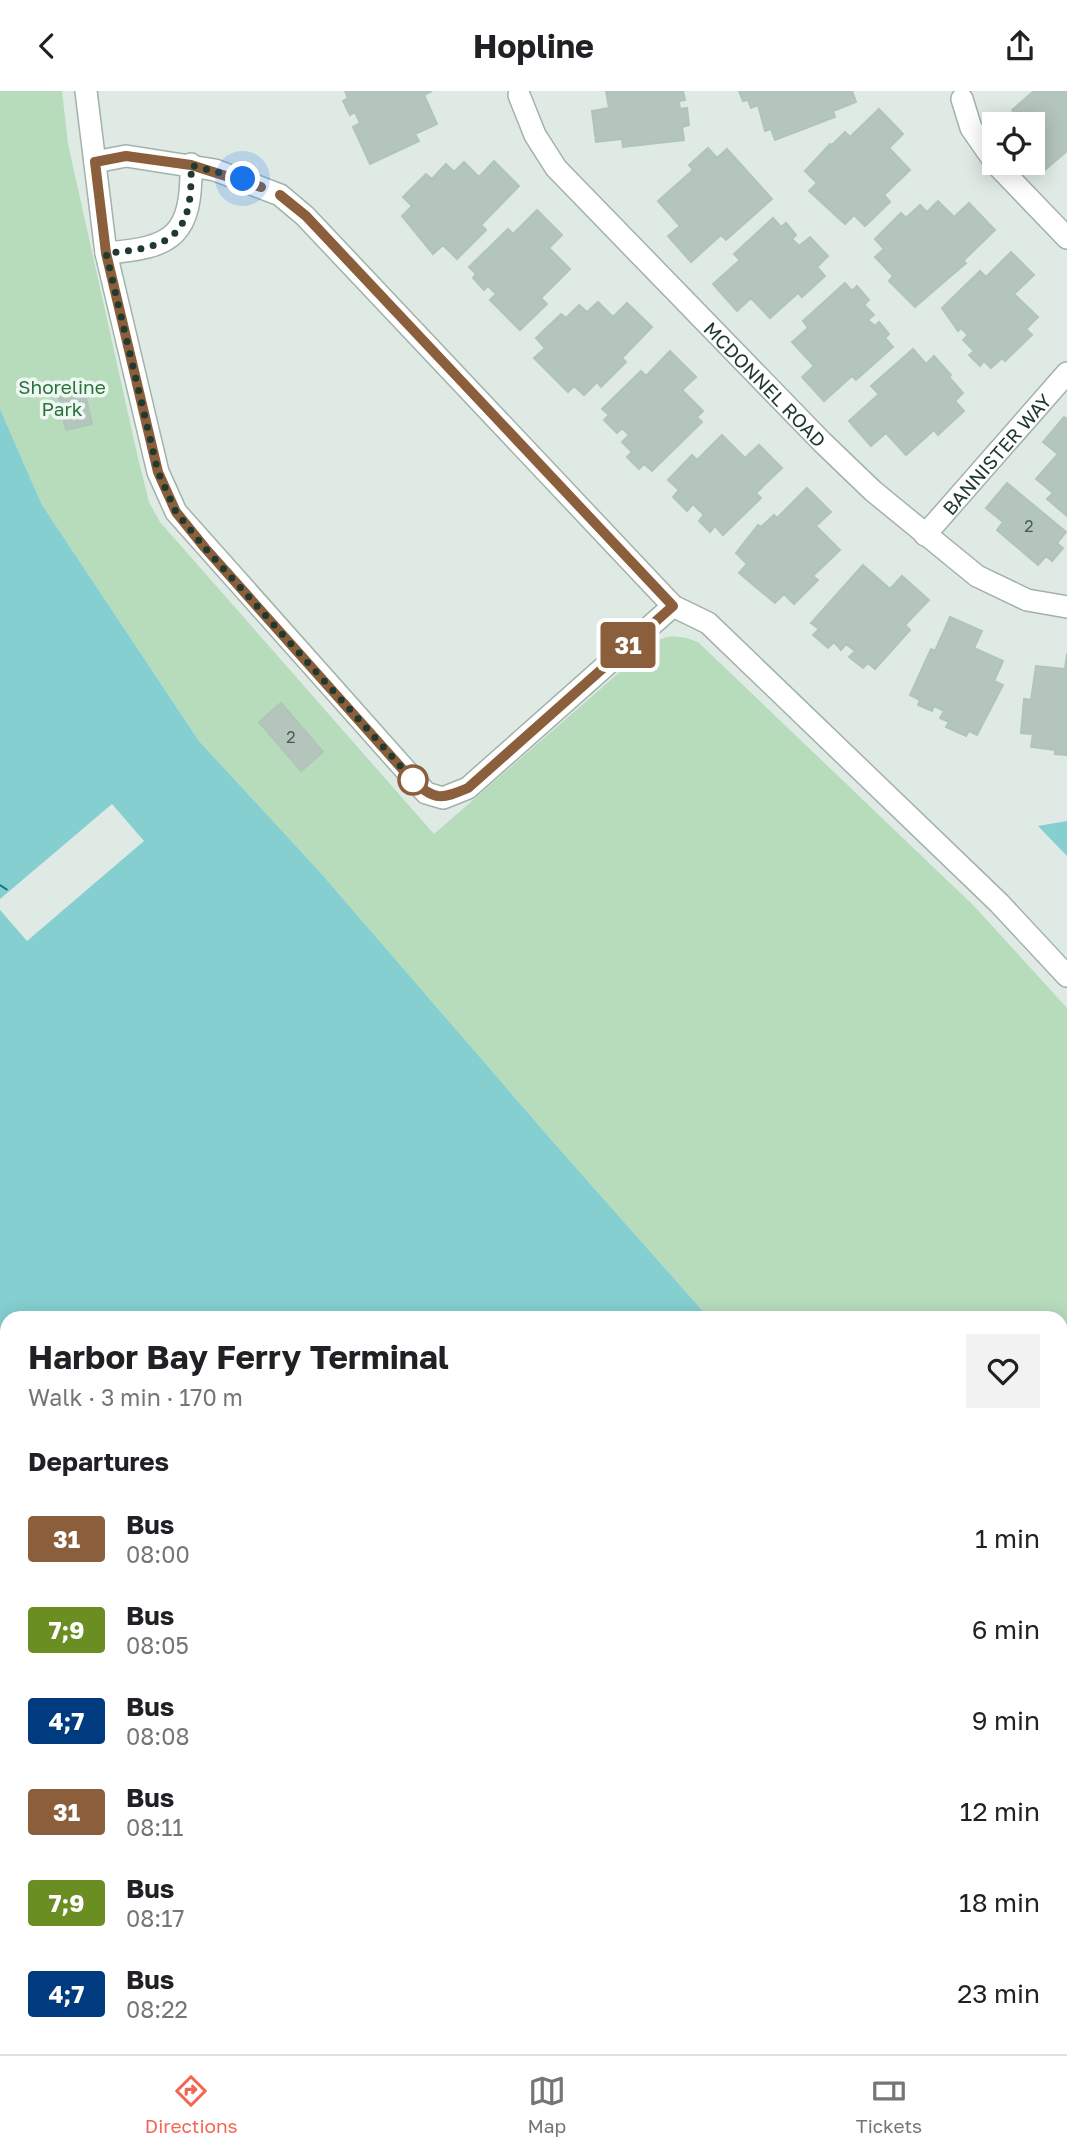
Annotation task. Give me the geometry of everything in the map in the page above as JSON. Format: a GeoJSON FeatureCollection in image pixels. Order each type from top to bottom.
{"type":"FeatureCollection","features":[{"type":"Feature","properties":{"kind":"street"},"geometry":{"type":"LineString","coordinates":[[86,91],[106,253],[158,472],[176,512],[426,793],[443,798],[468,788],[673,606]]}},
{"type":"Feature","properties":{"kind":"street","name":"MCDONNEL ROAD"},"geometry":{"type":"LineString","coordinates":[[520,95],[535,135],[556,168],[822,442],[925,535],[977,576],[1027,600],[1067,607]]}},
{"type":"Feature","properties":{"kind":"street"},"geometry":{"type":"LineString","coordinates":[[962,99],[971,128],[982,144]]}},
{"type":"Feature","properties":{"kind":"street"},"geometry":{"type":"LineString","coordinates":[[95,162],[126,156],[191,165],[243,179],[280,195],[306,216],[673,606],[708,623],[999,903],[1067,976]]}},
{"type":"Feature","properties":{"kind":"street"},"geometry":{"type":"LineString","coordinates":[[106,253],[159,246],[178,232],[190,207],[191,165]]}},
{"type":"Feature","properties":{"kind":"street"},"geometry":{"type":"LineString","coordinates":[[1007,175],[1067,238]]}},
{"type":"Feature","properties":{"kind":"street","name":"BANNISTER WAY"},"geometry":{"type":"LineString","coordinates":[[925,535],[1067,373]]}},
{"type":"Feature","properties":{"kind":"green space","name":"Shoreline Park"},"geometry":{"type":"Polygon","coordinates":[[[0,91],[62,91],[68,144],[138,458],[149,502],[160,522],[434,834],[653,643],[675,636],[698,642],[973,905],[1067,1008],[1067,1311],[703,1311],[319,871],[199,741],[42,505],[0,409],[0,91]]]}},
{"type":"Feature","properties":{"kind":"water"},"geometry":{"type":"Polygon","coordinates":[[[0,409],[42,505],[199,741],[319,871],[703,1311],[0,1311],[0,409]]]}},
{"type":"Feature","properties":{"kind":"water"},"geometry":{"type":"Polygon","coordinates":[[[1067,821],[1067,856],[1038,826],[1067,821]]]}},
{"type":"Feature","properties":{"kind":"pier"},"geometry":{"type":"Polygon","coordinates":[[[112,804],[144,841],[27,941],[0,910],[0,899],[112,804]]]}},
{"type":"Feature","properties":{"kind":"building"},"geometry":{"type":"Polygon","coordinates":[[[345,91],[432,91],[424,95],[437,124],[415,134],[419,141],[370,164],[353,127],[360,123],[355,112],[350,115],[343,101],[348,98],[345,91]]]}},
{"type":"Feature","properties":{"kind":"building"},"geometry":{"type":"Polygon","coordinates":[[[606,91],[683,91],[685,100],[679,101],[680,109],[687,108],[689,125],[682,127],[684,140],[623,147],[622,139],[596,142],[592,111],[609,108],[606,91]]]}},
{"type":"Feature","properties":{"kind":"building"},"geometry":{"type":"Polygon","coordinates":[[[739,91],[852,91],[856,102],[833,111],[835,117],[775,140],[771,129],[765,131],[758,105],[751,108],[748,100],[743,101],[739,91]]]}},
{"type":"Feature","properties":{"kind":"building"},"geometry":{"type":"Polygon","coordinates":[[[1034,91],[1067,91],[1067,151],[1045,170],[1045,112],[1012,110],[1034,91]]]}},
{"type":"Feature","properties":{"kind":"building"},"geometry":{"type":"Polygon","coordinates":[[[879,109],[903,134],[889,148],[910,170],[884,195],[890,202],[865,226],[854,215],[845,224],[809,191],[817,183],[805,171],[830,144],[845,132],[850,137],[879,109]]]}},
{"type":"Feature","properties":{"kind":"building"},"geometry":{"type":"Polygon","coordinates":[[[708,148],[717,158],[727,149],[772,199],[726,240],[721,235],[691,262],[668,236],[680,226],[658,201],[693,170],[689,165],[708,148]]]}},
{"type":"Feature","properties":{"kind":"building"},"geometry":{"type":"Polygon","coordinates":[[[494,161],[519,186],[481,225],[486,230],[457,259],[443,245],[433,254],[402,216],[412,206],[403,197],[426,174],[432,179],[446,164],[454,172],[464,162],[479,177],[494,161]]]}},
{"type":"Feature","properties":{"kind":"building"},"geometry":{"type":"Polygon","coordinates":[[[938,201],[954,217],[969,203],[995,230],[963,261],[966,263],[915,307],[889,281],[893,276],[875,257],[884,249],[875,239],[901,213],[906,218],[920,205],[927,212],[938,201]]]}},
{"type":"Feature","properties":{"kind":"building"},"geometry":{"type":"Polygon","coordinates":[[[537,210],[562,235],[549,248],[570,269],[541,298],[547,304],[520,330],[490,300],[496,294],[488,286],[484,290],[473,278],[476,274],[469,267],[508,229],[513,234],[537,210]]]}},
{"type":"Feature","properties":{"kind":"building"},"geometry":{"type":"Polygon","coordinates":[[[773,218],[781,227],[786,223],[796,235],[792,239],[799,246],[810,237],[828,256],[817,267],[825,276],[802,297],[798,293],[770,318],[751,298],[737,311],[713,284],[740,260],[734,254],[773,218]]]}},
{"type":"Feature","properties":{"kind":"building"},"geometry":{"type":"Polygon","coordinates":[[[1011,252],[1034,275],[1014,294],[1038,317],[1026,329],[1032,335],[1005,361],[1002,358],[991,368],[984,361],[980,366],[969,355],[974,351],[963,340],[968,335],[961,328],[958,331],[942,308],[980,271],[986,277],[1011,252]]]}},
{"type":"Feature","properties":{"kind":"building"},"geometry":{"type":"Polygon","coordinates":[[[845,283],[852,291],[857,286],[869,300],[864,305],[874,315],[868,320],[875,326],[879,322],[889,334],[885,338],[893,347],[856,380],[852,376],[824,401],[802,377],[814,366],[792,342],[808,328],[803,321],[845,283]]]}},
{"type":"Feature","properties":{"kind":"building"},"geometry":{"type":"Polygon","coordinates":[[[598,302],[613,317],[627,303],[652,327],[622,358],[626,362],[601,387],[597,382],[584,395],[574,386],[568,392],[534,358],[545,348],[536,338],[561,314],[566,318],[579,305],[587,312],[598,302]]]}},
{"type":"Feature","properties":{"kind":"building"},"geometry":{"type":"Polygon","coordinates":[[[913,349],[926,364],[934,356],[951,375],[949,377],[963,393],[955,401],[964,411],[938,435],[934,430],[906,455],[886,433],[871,446],[849,421],[879,394],[871,386],[913,349]]]}},
{"type":"Feature","properties":{"kind":"building"},"geometry":{"type":"Polygon","coordinates":[[[670,351],[696,377],[682,390],[703,411],[697,417],[702,422],[652,471],[644,464],[639,469],[627,457],[632,452],[622,442],[629,435],[622,428],[617,433],[604,420],[609,415],[602,409],[641,371],[646,376],[670,351]]]}},
{"type":"Feature","properties":{"kind":"building"},"geometry":{"type":"Polygon","coordinates":[[[82,380],[92,424],[66,430],[56,386],[82,380]]]}},
{"type":"Feature","properties":{"kind":"building"},"geometry":{"type":"Polygon","coordinates":[[[1064,417],[1067,419],[1067,516],[1047,499],[1053,493],[1036,479],[1058,454],[1043,442],[1064,417]]]}},
{"type":"Feature","properties":{"kind":"building"},"geometry":{"type":"Polygon","coordinates":[[[722,435],[745,458],[759,445],[782,468],[756,493],[761,498],[723,535],[715,526],[710,532],[699,521],[704,515],[693,504],[687,511],[673,497],[679,490],[668,480],[692,455],[697,460],[722,435]]]}},
{"type":"Feature","properties":{"kind":"building"},"geometry":{"type":"Polygon","coordinates":[[[1007,483],[1066,532],[1057,543],[1063,548],[1052,561],[1046,556],[1038,565],[997,530],[1003,522],[986,508],[1007,483]]]}},
{"type":"Feature","properties":{"kind":"building"},"geometry":{"type":"Polygon","coordinates":[[[807,488],[831,512],[816,526],[840,550],[813,576],[818,580],[794,604],[784,594],[775,603],[739,573],[747,564],[736,553],[758,525],[761,527],[774,515],[777,518],[807,488]]]}},
{"type":"Feature","properties":{"kind":"building"},"geometry":{"type":"Polygon","coordinates":[[[863,565],[890,589],[902,576],[929,600],[905,625],[910,630],[875,669],[868,663],[863,668],[849,657],[855,651],[846,644],[841,650],[834,642],[828,648],[813,635],[819,629],[811,623],[863,565]]]}},
{"type":"Feature","properties":{"kind":"building"},"geometry":{"type":"Polygon","coordinates":[[[950,617],[982,631],[974,648],[1003,661],[994,681],[1003,685],[977,735],[969,731],[966,736],[946,727],[949,722],[940,718],[944,711],[934,706],[932,711],[918,705],[920,700],[910,695],[931,649],[935,651],[950,617]]]}},
{"type":"Feature","properties":{"kind":"building"},"geometry":{"type":"Polygon","coordinates":[[[1067,654],[1067,755],[1055,754],[1055,750],[1031,747],[1033,734],[1021,733],[1024,699],[1031,700],[1036,666],[1065,669],[1067,654]]]}},
{"type":"Feature","properties":{"kind":"building"},"geometry":{"type":"Polygon","coordinates":[[[281,703],[323,752],[301,771],[259,722],[281,703]]]}},
{"type":"Feature","properties":{"kind":"ferry route"},"geometry":{"type":"LineString","coordinates":[[0,885],[9,891]]}},
{"type":"Feature","properties":{"kind":"bus line","name":"31"},"geometry":{"type":"LineString","coordinates":[[261,187],[215,170],[191,165],[126,156],[95,162],[106,253],[158,472],[176,512],[205,548],[413,781],[426,793],[443,798],[468,788],[673,606],[306,216],[280,195]]}},
{"type":"Feature","properties":{"kind":"route"},"geometry":{"type":"LineString","coordinates":[[243,179],[191,165],[190,207],[178,232],[159,246],[106,253],[158,472],[176,512],[205,548],[413,780]]}}]}
